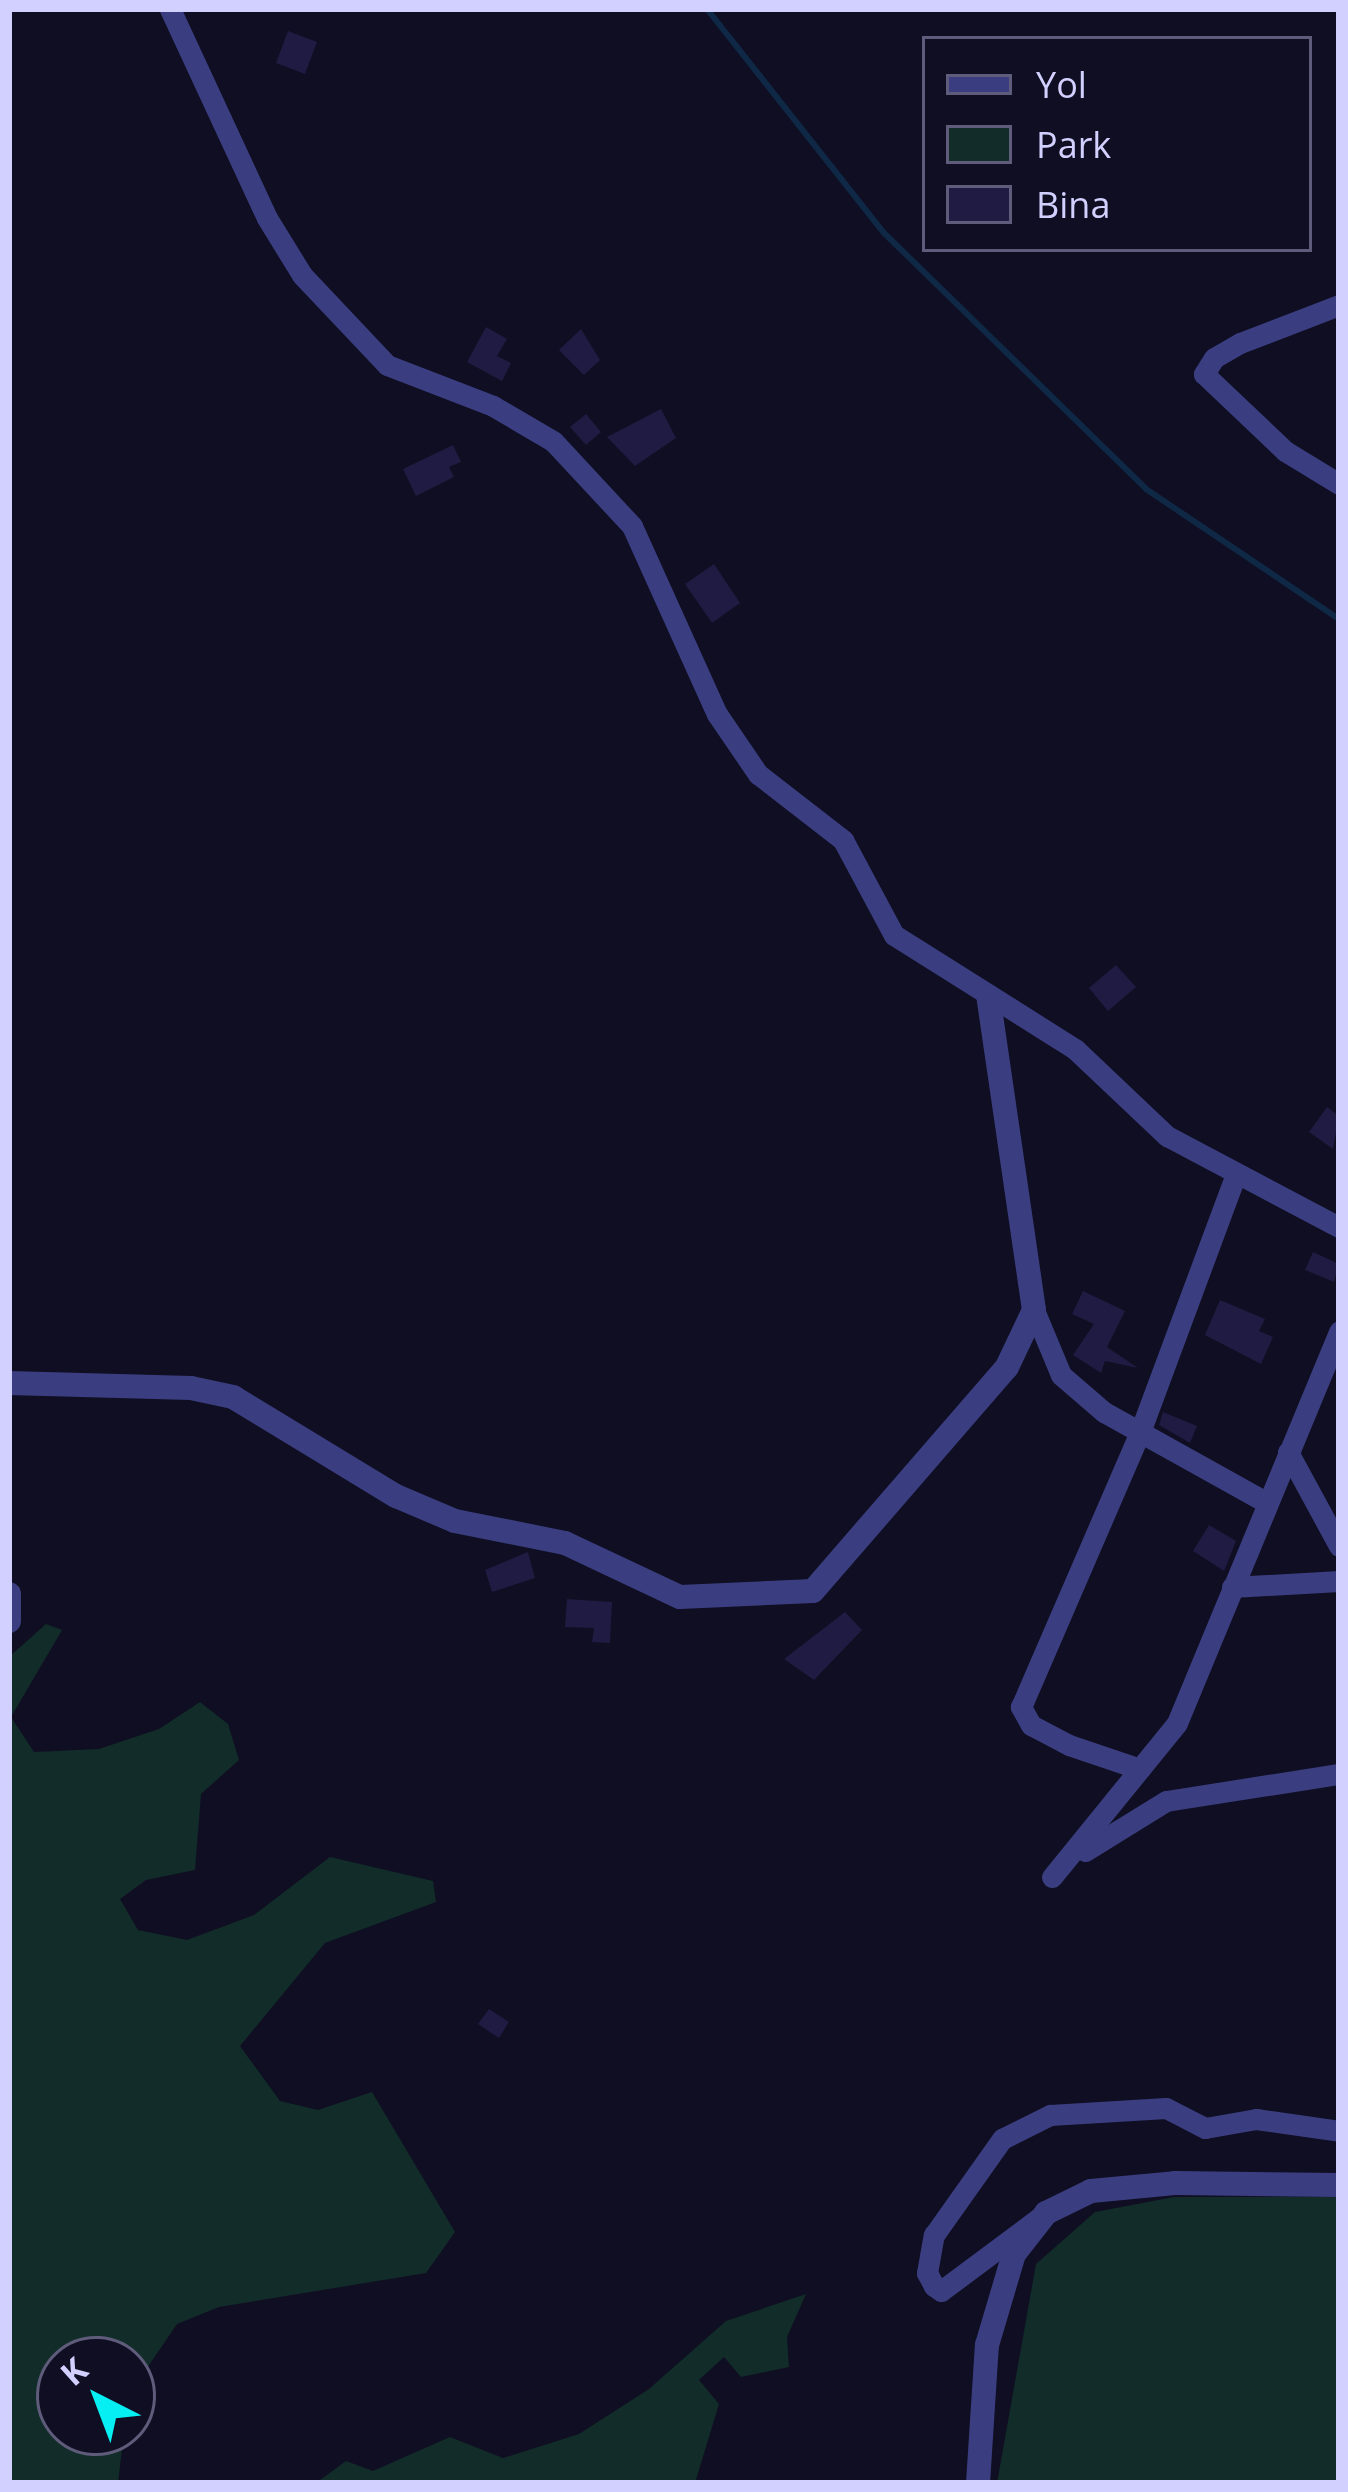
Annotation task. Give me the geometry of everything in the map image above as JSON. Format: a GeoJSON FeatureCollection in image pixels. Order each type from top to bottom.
{"type":"FeatureCollection","features":[{"type":"Feature","properties":{"kind":"street"},"geometry":{"type":"LineString","coordinates":[[170,9],[267,218],[302,275],[387,365],[493,406],[554,441],[632,526],[717,714],[758,773],[843,840],[894,935],[1075,1048],[1167,1136],[1339,1227]]}},
{"type":"Feature","properties":{"kind":"street"},"geometry":{"type":"LineString","coordinates":[[1339,305],[1240,343],[1214,358],[1204,374],[1285,451],[1339,484]]}},
{"type":"Feature","properties":{"kind":"street"},"geometry":{"type":"LineString","coordinates":[[988,996],[1034,1310],[1061,1375],[1140,1432],[1266,1502]]}},
{"type":"Feature","properties":{"kind":"street"},"geometry":{"type":"LineString","coordinates":[[1140,1768],[1069,1745],[1031,1725],[1021,1707],[1140,1432],[1235,1176]]}},
{"type":"Feature","properties":{"kind":"street"},"geometry":{"type":"LineString","coordinates":[[9,1383],[191,1388],[232,1397],[396,1496],[455,1521],[565,1543],[680,1597],[812,1591],[1006,1367],[1034,1310]]}},
{"type":"Feature","properties":{"kind":"street"},"geometry":{"type":"LineString","coordinates":[[1339,1331],[1177,1723],[1052,1877],[1112,1828],[1166,1802],[1339,1774]]}},
{"type":"Feature","properties":{"kind":"street"},"geometry":{"type":"LineString","coordinates":[[1288,1452],[1339,1546]]}},
{"type":"Feature","properties":{"kind":"street"},"geometry":{"type":"LineString","coordinates":[[1232,1587],[1339,1581]]}},
{"type":"Feature","properties":{"kind":"street"},"geometry":{"type":"LineString","coordinates":[[9,1594],[9,1621]]}},
{"type":"Feature","properties":{"kind":"street"},"geometry":{"type":"LineString","coordinates":[[1339,2131],[1256,2120],[1205,2128],[1166,2108],[1050,2115],[1002,2139],[934,2235],[927,2273],[941,2291],[1046,2213],[1091,2192],[1175,2183],[1339,2185]]}},
{"type":"Feature","properties":{"kind":"street"},"geometry":{"type":"LineString","coordinates":[[977,2483],[987,2345],[1014,2254],[1046,2213]]}},
{"type":"Feature","properties":{"kind":"green space"},"geometry":{"type":"Polygon","coordinates":[[[46,1624],[62,1630],[11,1717],[34,1752],[99,1749],[159,1729],[200,1702],[228,1724],[239,1760],[201,1794],[195,1870],[146,1880],[120,1899],[138,1930],[187,1940],[254,1915],[330,1857],[433,1881],[436,1902],[325,1943],[240,2046],[280,2101],[318,2110],[372,2092],[455,2232],[426,2273],[219,2307],[177,2324],[156,2355],[156,2336],[36,2336],[36,2456],[121,2456],[118,2483],[9,2483],[9,1657],[46,1624]]]}},
{"type":"Feature","properties":{"kind":"green space"},"geometry":{"type":"Polygon","coordinates":[[[1174,2197],[1339,2197],[1339,2483],[997,2483],[1036,2264],[1095,2212],[1174,2197]]]}},
{"type":"Feature","properties":{"kind":"green space"},"geometry":{"type":"Polygon","coordinates":[[[806,2294],[787,2337],[789,2367],[741,2377],[724,2357],[699,2380],[719,2404],[695,2483],[316,2483],[346,2461],[373,2471],[450,2437],[503,2458],[579,2434],[649,2389],[726,2321],[806,2294]]]}},
{"type":"Feature","properties":{"kind":"building"},"geometry":{"type":"Polygon","coordinates":[[[288,31],[317,42],[305,74],[276,63],[288,31]]]}},
{"type":"Feature","properties":{"kind":"building"},"geometry":{"type":"Polygon","coordinates":[[[486,327],[507,339],[497,356],[511,363],[502,381],[467,362],[486,327]]]}},
{"type":"Feature","properties":{"kind":"building"},"geometry":{"type":"Polygon","coordinates":[[[581,329],[600,360],[584,375],[559,350],[581,329]]]}},
{"type":"Feature","properties":{"kind":"building"},"geometry":{"type":"Polygon","coordinates":[[[661,409],[676,438],[635,466],[607,437],[661,409]]]}},
{"type":"Feature","properties":{"kind":"building"},"geometry":{"type":"Polygon","coordinates":[[[586,414],[601,432],[586,445],[570,427],[586,414]]]}},
{"type":"Feature","properties":{"kind":"building"},"geometry":{"type":"Polygon","coordinates":[[[453,445],[461,462],[449,467],[454,477],[416,496],[403,469],[453,445]]]}},
{"type":"Feature","properties":{"kind":"building"},"geometry":{"type":"Polygon","coordinates":[[[714,564],[740,603],[712,623],[685,584],[714,564]]]}},
{"type":"Feature","properties":{"kind":"building"},"geometry":{"type":"Polygon","coordinates":[[[1116,965],[1136,987],[1108,1011],[1089,988],[1116,965]]]}},
{"type":"Feature","properties":{"kind":"building"},"geometry":{"type":"Polygon","coordinates":[[[1327,1107],[1339,1116],[1333,1149],[1309,1132],[1327,1107]]]}},
{"type":"Feature","properties":{"kind":"building"},"geometry":{"type":"Polygon","coordinates":[[[1313,1252],[1339,1264],[1334,1282],[1305,1270],[1313,1252]]]}},
{"type":"Feature","properties":{"kind":"building"},"geometry":{"type":"Polygon","coordinates":[[[1083,1291],[1125,1311],[1107,1347],[1138,1368],[1105,1361],[1101,1373],[1073,1355],[1094,1324],[1072,1314],[1083,1291]]]}},
{"type":"Feature","properties":{"kind":"building"},"geometry":{"type":"Polygon","coordinates":[[[1220,1300],[1265,1319],[1259,1331],[1273,1337],[1261,1364],[1205,1335],[1220,1300]]]}},
{"type":"Feature","properties":{"kind":"building"},"geometry":{"type":"Polygon","coordinates":[[[1163,1412],[1197,1426],[1190,1443],[1159,1425],[1163,1412]]]}},
{"type":"Feature","properties":{"kind":"building"},"geometry":{"type":"Polygon","coordinates":[[[1209,1525],[1236,1541],[1224,1571],[1193,1551],[1209,1525]]]}},
{"type":"Feature","properties":{"kind":"building"},"geometry":{"type":"Polygon","coordinates":[[[528,1552],[535,1578],[492,1592],[485,1570],[528,1552]]]}},
{"type":"Feature","properties":{"kind":"building"},"geometry":{"type":"Polygon","coordinates":[[[567,1599],[612,1602],[610,1643],[592,1642],[594,1628],[565,1627],[567,1599]]]}},
{"type":"Feature","properties":{"kind":"building"},"geometry":{"type":"Polygon","coordinates":[[[845,1612],[862,1630],[814,1680],[784,1659],[845,1612]]]}},
{"type":"Feature","properties":{"kind":"building"},"geometry":{"type":"Polygon","coordinates":[[[489,2009],[509,2022],[499,2038],[478,2024],[489,2009]]]}},
{"type":"Feature","properties":{"kind":"waterway"},"geometry":{"type":"LineString","coordinates":[[707,9],[884,233],[1146,489],[1339,619]]}}]}
